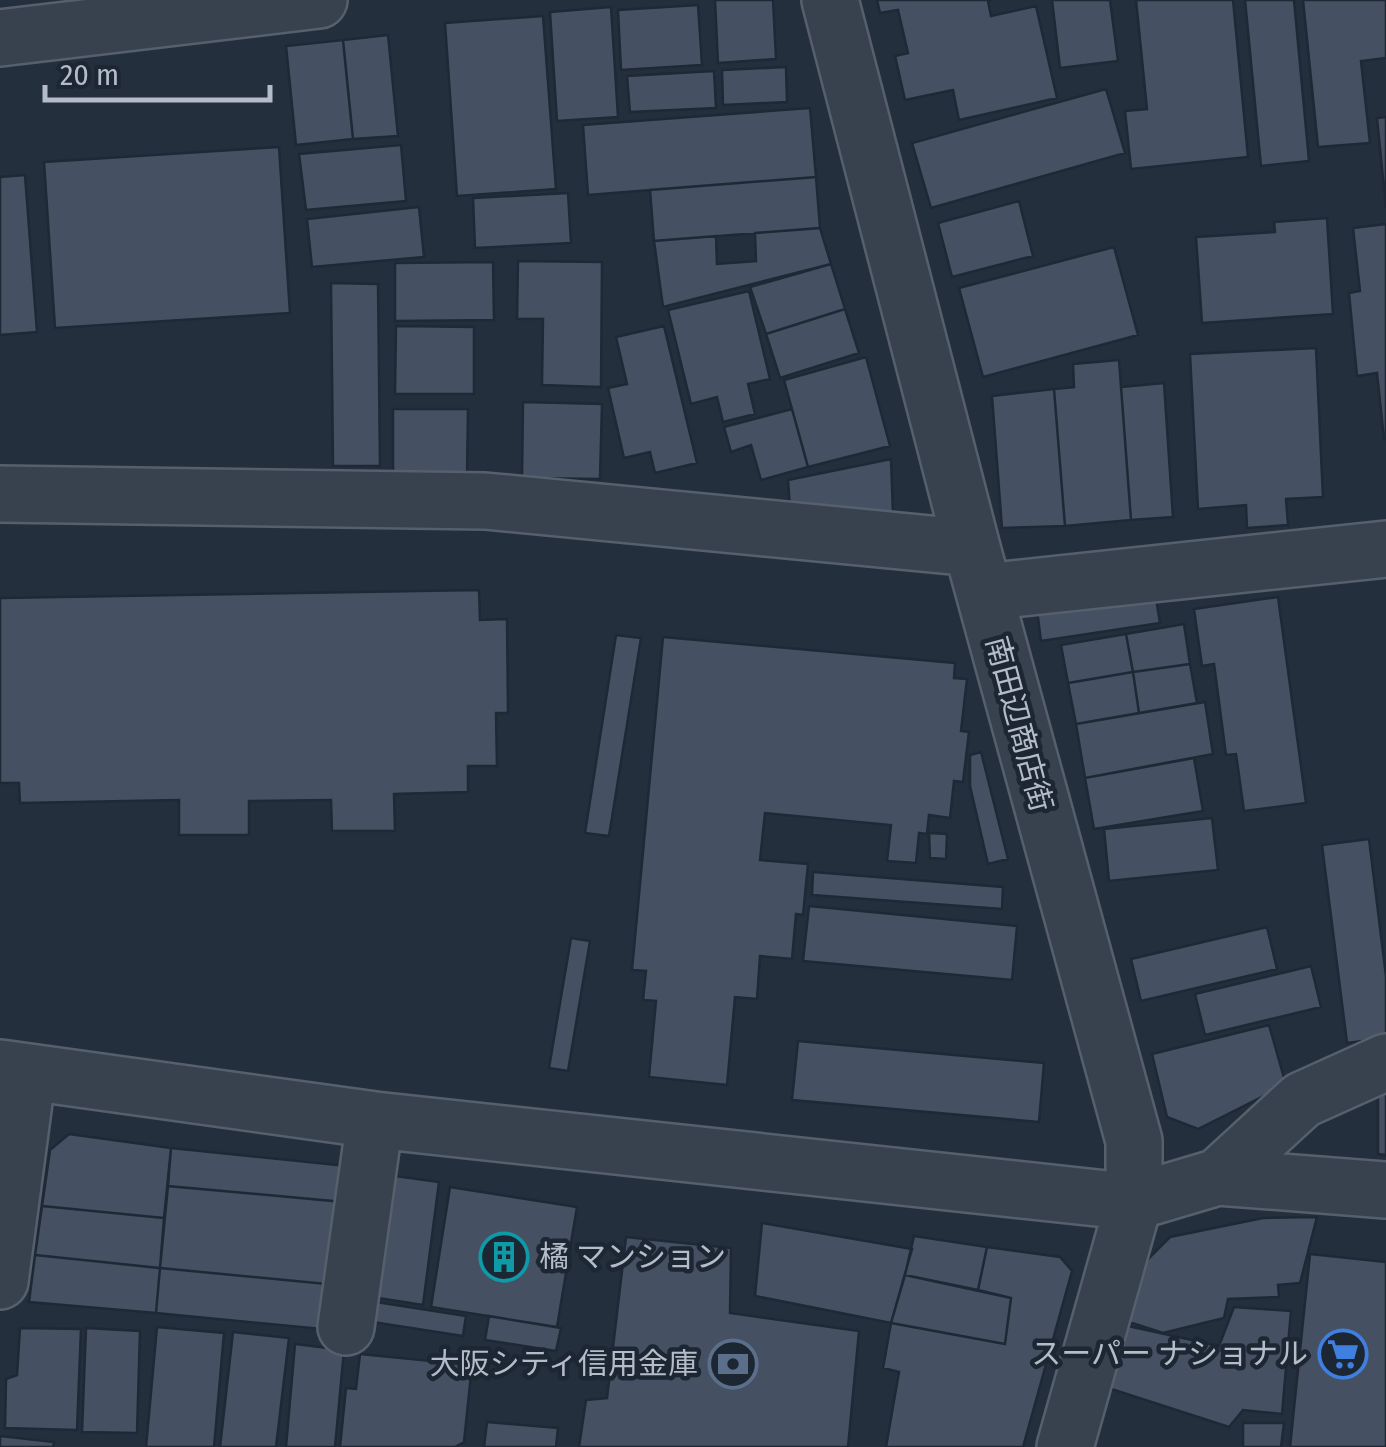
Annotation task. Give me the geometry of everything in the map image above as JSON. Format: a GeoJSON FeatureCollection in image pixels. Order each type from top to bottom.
{"type":"FeatureCollection","features":[{"type":"Feature","properties":{"kind":"street"},"geometry":{"type":"LineString","coordinates":[[0,38],[319,0]]}},
{"type":"Feature","properties":{"kind":"street","name":"南田辺商店街"},"geometry":{"type":"LineString","coordinates":[[830,0],[978,570],[1134,1141],[1134,1202],[1065,1447]]}},
{"type":"Feature","properties":{"kind":"street"},"geometry":{"type":"LineString","coordinates":[[0,494],[485,501],[978,570],[1386,549]]}},
{"type":"Feature","properties":{"kind":"street"},"geometry":{"type":"LineString","coordinates":[[1218,1177],[1302,1100],[1386,1062]]}},
{"type":"Feature","properties":{"kind":"street"},"geometry":{"type":"LineString","coordinates":[[0,1281],[14,1070],[375,1120],[1134,1202],[1218,1177],[1386,1190]]}},
{"type":"Feature","properties":{"kind":"street"},"geometry":{"type":"LineString","coordinates":[[346,1327],[375,1120]]}},
{"type":"Feature","properties":{"kind":"building"},"geometry":{"type":"Polygon","coordinates":[[[715,0],[773,0],[776,59],[718,63],[715,0]]]}},
{"type":"Feature","properties":{"kind":"building"},"geometry":{"type":"Polygon","coordinates":[[[877,0],[991,0],[991,16],[1036,6],[1057,98],[959,120],[953,90],[905,100],[895,56],[908,53],[898,10],[880,13],[877,0]]]}},
{"type":"Feature","properties":{"kind":"building"},"geometry":{"type":"Polygon","coordinates":[[[1052,0],[1110,0],[1118,61],[1060,68],[1052,0]]]}},
{"type":"Feature","properties":{"kind":"building"},"geometry":{"type":"Polygon","coordinates":[[[1136,0],[1233,0],[1248,157],[1131,169],[1125,111],[1147,109],[1136,0]]]}},
{"type":"Feature","properties":{"kind":"building"},"geometry":{"type":"Polygon","coordinates":[[[1245,0],[1294,0],[1309,161],[1261,166],[1245,0]]]}},
{"type":"Feature","properties":{"kind":"building"},"geometry":{"type":"Polygon","coordinates":[[[1303,0],[1386,0],[1386,58],[1361,61],[1370,143],[1318,147],[1303,0]]]}},
{"type":"Feature","properties":{"kind":"building"},"geometry":{"type":"Polygon","coordinates":[[[698,5],[702,65],[621,70],[618,10],[698,5]]]}},
{"type":"Feature","properties":{"kind":"building"},"geometry":{"type":"Polygon","coordinates":[[[611,7],[618,117],[557,121],[550,12],[611,7]]]}},
{"type":"Feature","properties":{"kind":"building"},"geometry":{"type":"Polygon","coordinates":[[[543,16],[556,189],[457,196],[445,23],[543,16]]]}},
{"type":"Feature","properties":{"kind":"building"},"geometry":{"type":"Polygon","coordinates":[[[388,35],[398,136],[353,139],[343,40],[388,35]]]}},
{"type":"Feature","properties":{"kind":"building"},"geometry":{"type":"Polygon","coordinates":[[[343,40],[353,139],[296,145],[286,46],[343,40]]]}},
{"type":"Feature","properties":{"kind":"building"},"geometry":{"type":"Polygon","coordinates":[[[786,67],[787,102],[723,105],[722,70],[786,67]]]}},
{"type":"Feature","properties":{"kind":"building"},"geometry":{"type":"Polygon","coordinates":[[[714,71],[716,108],[630,112],[627,76],[714,71]]]}},
{"type":"Feature","properties":{"kind":"building"},"geometry":{"type":"Polygon","coordinates":[[[1106,89],[1125,153],[931,208],[912,143],[1106,89]]]}},
{"type":"Feature","properties":{"kind":"building"},"geometry":{"type":"Polygon","coordinates":[[[810,108],[816,177],[588,195],[583,125],[810,108]]]}},
{"type":"Feature","properties":{"kind":"building"},"geometry":{"type":"Polygon","coordinates":[[[1386,117],[1386,208],[1377,118],[1386,117]]]}},
{"type":"Feature","properties":{"kind":"building"},"geometry":{"type":"Polygon","coordinates":[[[401,145],[406,201],[306,210],[299,154],[401,145]]]}},
{"type":"Feature","properties":{"kind":"building"},"geometry":{"type":"Polygon","coordinates":[[[279,147],[290,313],[55,328],[44,162],[279,147]]]}},
{"type":"Feature","properties":{"kind":"building"},"geometry":{"type":"Polygon","coordinates":[[[25,175],[37,332],[0,335],[0,177],[25,175]]]}},
{"type":"Feature","properties":{"kind":"building"},"geometry":{"type":"Polygon","coordinates":[[[816,177],[820,228],[654,241],[650,190],[816,177]]]}},
{"type":"Feature","properties":{"kind":"building"},"geometry":{"type":"Polygon","coordinates":[[[568,193],[571,243],[475,248],[473,198],[568,193]]]}},
{"type":"Feature","properties":{"kind":"building"},"geometry":{"type":"Polygon","coordinates":[[[1019,201],[1033,256],[952,277],[938,223],[1019,201]]]}},
{"type":"Feature","properties":{"kind":"building"},"geometry":{"type":"Polygon","coordinates":[[[419,207],[424,257],[312,267],[307,219],[419,207]]]}},
{"type":"Feature","properties":{"kind":"building"},"geometry":{"type":"Polygon","coordinates":[[[1327,218],[1333,314],[1202,323],[1196,237],[1275,232],[1274,222],[1327,218]]]}},
{"type":"Feature","properties":{"kind":"building"},"geometry":{"type":"Polygon","coordinates":[[[1386,224],[1384,439],[1377,373],[1357,376],[1349,293],[1360,291],[1353,228],[1386,224]]]}},
{"type":"Feature","properties":{"kind":"building"},"geometry":{"type":"Polygon","coordinates":[[[820,228],[831,264],[663,307],[654,241],[716,236],[717,264],[756,261],[755,233],[820,228]]]}},
{"type":"Feature","properties":{"kind":"building"},"geometry":{"type":"Polygon","coordinates":[[[1114,247],[1138,335],[983,377],[959,288],[1114,247]]]}},
{"type":"Feature","properties":{"kind":"building"},"geometry":{"type":"Polygon","coordinates":[[[518,261],[602,262],[601,387],[542,385],[543,319],[517,319],[518,261]]]}},
{"type":"Feature","properties":{"kind":"building"},"geometry":{"type":"Polygon","coordinates":[[[493,262],[494,320],[395,321],[395,263],[493,262]]]}},
{"type":"Feature","properties":{"kind":"building"},"geometry":{"type":"Polygon","coordinates":[[[831,264],[845,309],[766,334],[750,287],[831,264]]]}},
{"type":"Feature","properties":{"kind":"building"},"geometry":{"type":"Polygon","coordinates":[[[331,283],[378,284],[380,466],[333,466],[331,283]]]}},
{"type":"Feature","properties":{"kind":"building"},"geometry":{"type":"Polygon","coordinates":[[[749,291],[770,379],[748,384],[755,414],[723,422],[717,397],[691,404],[668,310],[749,291]]]}},
{"type":"Feature","properties":{"kind":"building"},"geometry":{"type":"Polygon","coordinates":[[[845,309],[859,353],[780,378],[766,334],[845,309]]]}},
{"type":"Feature","properties":{"kind":"building"},"geometry":{"type":"Polygon","coordinates":[[[396,326],[474,327],[474,394],[395,394],[396,326]]]}},
{"type":"Feature","properties":{"kind":"building"},"geometry":{"type":"Polygon","coordinates":[[[664,326],[697,463],[655,473],[650,452],[624,458],[608,388],[627,384],[616,337],[664,326]]]}},
{"type":"Feature","properties":{"kind":"building"},"geometry":{"type":"Polygon","coordinates":[[[1316,348],[1323,497],[1286,499],[1288,525],[1247,528],[1246,505],[1198,509],[1190,354],[1316,348]]]}},
{"type":"Feature","properties":{"kind":"building"},"geometry":{"type":"Polygon","coordinates":[[[866,357],[890,446],[808,467],[784,380],[866,357]]]}},
{"type":"Feature","properties":{"kind":"building"},"geometry":{"type":"Polygon","coordinates":[[[1119,360],[1131,520],[1065,526],[1054,389],[1074,387],[1073,364],[1119,360]]]}},
{"type":"Feature","properties":{"kind":"building"},"geometry":{"type":"Polygon","coordinates":[[[1164,383],[1173,517],[1131,520],[1121,387],[1164,383]]]}},
{"type":"Feature","properties":{"kind":"building"},"geometry":{"type":"Polygon","coordinates":[[[1054,389],[1065,526],[1002,528],[992,396],[1054,389]]]}},
{"type":"Feature","properties":{"kind":"building"},"geometry":{"type":"Polygon","coordinates":[[[523,402],[602,404],[600,479],[522,478],[523,402]]]}},
{"type":"Feature","properties":{"kind":"building"},"geometry":{"type":"Polygon","coordinates":[[[393,409],[468,409],[467,477],[393,477],[393,409]]]}},
{"type":"Feature","properties":{"kind":"building"},"geometry":{"type":"Polygon","coordinates":[[[792,409],[808,467],[761,480],[751,445],[731,452],[724,427],[792,409]]]}},
{"type":"Feature","properties":{"kind":"building"},"geometry":{"type":"Polygon","coordinates":[[[891,459],[893,514],[790,508],[788,480],[891,459]]]}},
{"type":"Feature","properties":{"kind":"building"},"geometry":{"type":"Polygon","coordinates":[[[479,590],[480,620],[507,619],[508,713],[496,713],[497,766],[468,766],[468,792],[394,794],[395,831],[332,831],[331,800],[249,801],[249,835],[179,835],[179,800],[20,803],[19,783],[0,783],[0,598],[479,590]]]}},
{"type":"Feature","properties":{"kind":"building"},"geometry":{"type":"Polygon","coordinates":[[[1155,592],[1160,623],[1041,641],[1037,610],[1155,592]]]}},
{"type":"Feature","properties":{"kind":"building"},"geometry":{"type":"Polygon","coordinates":[[[1278,597],[1306,803],[1244,811],[1236,754],[1226,755],[1214,664],[1202,666],[1194,609],[1278,597]]]}},
{"type":"Feature","properties":{"kind":"building"},"geometry":{"type":"Polygon","coordinates":[[[1184,624],[1190,664],[1133,672],[1126,634],[1184,624]]]}},
{"type":"Feature","properties":{"kind":"building"},"geometry":{"type":"Polygon","coordinates":[[[1126,634],[1133,672],[1068,683],[1061,645],[1126,634]]]}},
{"type":"Feature","properties":{"kind":"building"},"geometry":{"type":"Polygon","coordinates":[[[616,635],[641,638],[609,836],[585,833],[616,635]]]}},
{"type":"Feature","properties":{"kind":"building"},"geometry":{"type":"Polygon","coordinates":[[[663,637],[955,663],[954,678],[967,679],[961,731],[969,732],[963,782],[954,781],[950,818],[929,815],[927,834],[919,833],[916,863],[887,861],[891,825],[765,813],[760,860],[808,864],[803,915],[796,914],[792,959],[760,956],[757,999],[735,997],[727,1085],[649,1077],[656,1001],[643,1000],[646,971],[632,970],[663,637]]]}},
{"type":"Feature","properties":{"kind":"building"},"geometry":{"type":"Polygon","coordinates":[[[1190,664],[1197,703],[1139,713],[1133,672],[1190,664]]]}},
{"type":"Feature","properties":{"kind":"building"},"geometry":{"type":"Polygon","coordinates":[[[1133,672],[1139,713],[1076,724],[1068,683],[1133,672]]]}},
{"type":"Feature","properties":{"kind":"building"},"geometry":{"type":"Polygon","coordinates":[[[1205,702],[1213,754],[1085,778],[1076,724],[1205,702]]]}},
{"type":"Feature","properties":{"kind":"building"},"geometry":{"type":"Polygon","coordinates":[[[981,752],[1008,859],[988,864],[970,786],[970,755],[981,752]]]}},
{"type":"Feature","properties":{"kind":"building"},"geometry":{"type":"Polygon","coordinates":[[[1194,758],[1203,811],[1094,829],[1085,778],[1194,758]]]}},
{"type":"Feature","properties":{"kind":"building"},"geometry":{"type":"Polygon","coordinates":[[[1212,818],[1218,870],[1109,881],[1104,829],[1212,818]]]}},
{"type":"Feature","properties":{"kind":"building"},"geometry":{"type":"Polygon","coordinates":[[[929,833],[947,834],[946,859],[930,858],[929,833]]]}},
{"type":"Feature","properties":{"kind":"building"},"geometry":{"type":"Polygon","coordinates":[[[1369,839],[1386,976],[1386,1038],[1347,1043],[1322,845],[1369,839]]]}},
{"type":"Feature","properties":{"kind":"building"},"geometry":{"type":"Polygon","coordinates":[[[813,872],[1003,887],[1002,909],[812,895],[813,872]]]}},
{"type":"Feature","properties":{"kind":"building"},"geometry":{"type":"Polygon","coordinates":[[[809,906],[1017,926],[1012,980],[803,961],[809,906]]]}},
{"type":"Feature","properties":{"kind":"building"},"geometry":{"type":"Polygon","coordinates":[[[1267,927],[1277,969],[1141,1001],[1131,959],[1267,927]]]}},
{"type":"Feature","properties":{"kind":"building"},"geometry":{"type":"Polygon","coordinates":[[[571,938],[590,941],[568,1071],[549,1068],[571,938]]]}},
{"type":"Feature","properties":{"kind":"building"},"geometry":{"type":"Polygon","coordinates":[[[1311,966],[1321,1007],[1205,1035],[1195,994],[1311,966]]]}},
{"type":"Feature","properties":{"kind":"building"},"geometry":{"type":"Polygon","coordinates":[[[1269,1025],[1286,1085],[1198,1129],[1167,1117],[1152,1054],[1269,1025]]]}},
{"type":"Feature","properties":{"kind":"building"},"geometry":{"type":"Polygon","coordinates":[[[798,1041],[1044,1063],[1039,1122],[792,1100],[798,1041]]]}},
{"type":"Feature","properties":{"kind":"building"},"geometry":{"type":"Polygon","coordinates":[[[1386,1089],[1386,1155],[1378,1154],[1378,1092],[1386,1089]]]}},
{"type":"Feature","properties":{"kind":"building"},"geometry":{"type":"Polygon","coordinates":[[[69,1134],[171,1148],[164,1218],[42,1206],[50,1150],[69,1134]]]}},
{"type":"Feature","properties":{"kind":"building"},"geometry":{"type":"Polygon","coordinates":[[[171,1148],[347,1166],[343,1202],[168,1186],[171,1148]]]}},
{"type":"Feature","properties":{"kind":"building"},"geometry":{"type":"Polygon","coordinates":[[[388,1175],[439,1182],[423,1305],[372,1297],[388,1175]]]}},
{"type":"Feature","properties":{"kind":"building"},"geometry":{"type":"Polygon","coordinates":[[[168,1186],[343,1202],[337,1285],[160,1268],[168,1186]]]}},
{"type":"Feature","properties":{"kind":"building","name":"橘 マンション"},"geometry":{"type":"Polygon","coordinates":[[[450,1187],[577,1207],[557,1327],[431,1307],[450,1187]]]}},
{"type":"Feature","properties":{"kind":"building"},"geometry":{"type":"Polygon","coordinates":[[[42,1206],[164,1218],[160,1268],[35,1255],[42,1206]]]}},
{"type":"Feature","properties":{"kind":"building"},"geometry":{"type":"Polygon","coordinates":[[[1317,1217],[1300,1283],[1278,1285],[1279,1297],[1228,1299],[1224,1318],[1163,1333],[1129,1322],[1145,1262],[1170,1237],[1263,1218],[1317,1217]]]}},
{"type":"Feature","properties":{"kind":"building"},"geometry":{"type":"Polygon","coordinates":[[[762,1223],[912,1249],[891,1323],[755,1296],[762,1223]]]}},
{"type":"Feature","properties":{"kind":"building"},"geometry":{"type":"Polygon","coordinates":[[[914,1236],[987,1247],[978,1290],[905,1275],[914,1236]]]}},
{"type":"Feature","properties":{"kind":"building","name":"大阪シティ信用金庫"},"geometry":{"type":"Polygon","coordinates":[[[626,1237],[731,1248],[730,1313],[859,1331],[848,1447],[579,1447],[586,1400],[607,1398],[626,1237]]]}},
{"type":"Feature","properties":{"kind":"building"},"geometry":{"type":"Polygon","coordinates":[[[987,1247],[1060,1257],[1072,1271],[1023,1447],[886,1447],[899,1372],[883,1368],[891,1323],[1005,1344],[1011,1298],[978,1290],[987,1247]]]}},
{"type":"Feature","properties":{"kind":"building","name":"スーパー ナショナル"},"geometry":{"type":"Polygon","coordinates":[[[1310,1254],[1386,1262],[1386,1447],[1290,1447],[1310,1254]]]}},
{"type":"Feature","properties":{"kind":"building"},"geometry":{"type":"Polygon","coordinates":[[[35,1255],[160,1268],[156,1313],[29,1302],[35,1255]]]}},
{"type":"Feature","properties":{"kind":"building"},"geometry":{"type":"Polygon","coordinates":[[[160,1268],[337,1285],[332,1330],[156,1313],[160,1268]]]}},
{"type":"Feature","properties":{"kind":"building"},"geometry":{"type":"Polygon","coordinates":[[[905,1275],[1011,1298],[1005,1344],[891,1323],[905,1275]]]}},
{"type":"Feature","properties":{"kind":"building"},"geometry":{"type":"Polygon","coordinates":[[[370,1301],[466,1316],[463,1336],[366,1321],[370,1301]]]}},
{"type":"Feature","properties":{"kind":"building"},"geometry":{"type":"Polygon","coordinates":[[[1234,1307],[1291,1311],[1282,1414],[1243,1410],[1229,1427],[1102,1386],[1119,1324],[1219,1346],[1234,1307]]]}},
{"type":"Feature","properties":{"kind":"building"},"geometry":{"type":"Polygon","coordinates":[[[489,1316],[561,1328],[556,1351],[485,1340],[489,1316]]]}},
{"type":"Feature","properties":{"kind":"building"},"geometry":{"type":"Polygon","coordinates":[[[157,1327],[224,1333],[214,1447],[146,1447],[157,1327]]]}},
{"type":"Feature","properties":{"kind":"building"},"geometry":{"type":"Polygon","coordinates":[[[20,1328],[81,1329],[77,1430],[5,1428],[6,1379],[17,1375],[20,1328]]]}},
{"type":"Feature","properties":{"kind":"building"},"geometry":{"type":"Polygon","coordinates":[[[86,1328],[140,1331],[137,1433],[82,1432],[86,1328]]]}},
{"type":"Feature","properties":{"kind":"building"},"geometry":{"type":"Polygon","coordinates":[[[233,1332],[289,1338],[276,1447],[220,1447],[233,1332]]]}},
{"type":"Feature","properties":{"kind":"building"},"geometry":{"type":"Polygon","coordinates":[[[295,1344],[344,1350],[335,1447],[286,1447],[295,1344]]]}},
{"type":"Feature","properties":{"kind":"building"},"geometry":{"type":"Polygon","coordinates":[[[360,1354],[472,1365],[464,1442],[455,1447],[340,1447],[346,1388],[356,1389],[360,1354]]]}},
{"type":"Feature","properties":{"kind":"building"},"geometry":{"type":"Polygon","coordinates":[[[487,1422],[558,1428],[556,1447],[484,1447],[487,1422]]]}},
{"type":"Feature","properties":{"kind":"building"},"geometry":{"type":"Polygon","coordinates":[[[1243,1423],[1284,1423],[1281,1447],[1243,1447],[1243,1423]]]}},
{"type":"Feature","properties":{"kind":"building"},"geometry":{"type":"Polygon","coordinates":[[[0,1436],[54,1442],[53,1447],[0,1447],[0,1436]]]}},
{"type":"Feature","properties":{"kind":"place","name":"橘 マンション"},"geometry":{"type":"Point","coordinates":[504,1257]}},
{"type":"Feature","properties":{"kind":"place","name":"スーパー ナショナル"},"geometry":{"type":"Point","coordinates":[1343,1354]}},
{"type":"Feature","properties":{"kind":"place","name":"大阪シティ信用金庫"},"geometry":{"type":"Point","coordinates":[733,1364]}}]}
